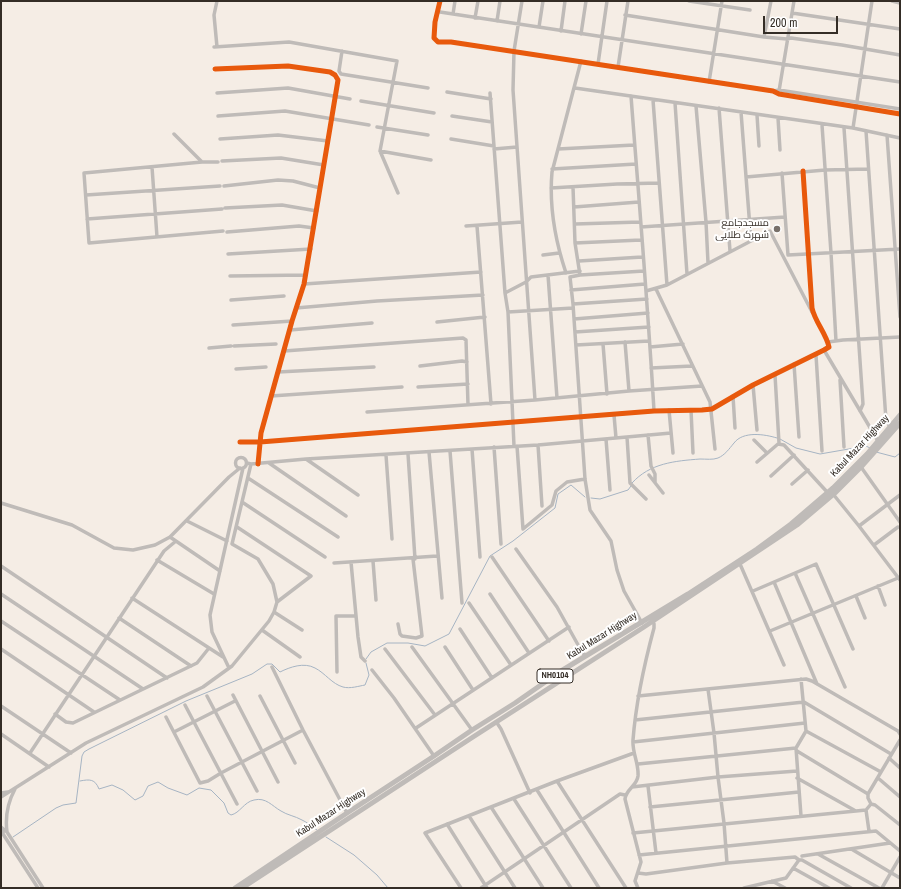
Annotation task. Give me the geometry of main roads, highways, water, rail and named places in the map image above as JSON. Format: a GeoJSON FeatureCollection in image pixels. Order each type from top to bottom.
{"type":"FeatureCollection","features":[{"type":"Feature","properties":{"kind":"highway","name":"Kabul Mazar Highway"},"geometry":{"type":"LineString","coordinates":[[875,448],[878,441],[900,416]]}},
{"type":"Feature","properties":{"kind":"highway","name":"Kabul Mazar Highway"},"geometry":{"type":"LineString","coordinates":[[242,888],[797,525],[858,468],[875,448],[900,423]]}},
{"type":"Feature","properties":{"kind":"highway","name":"Kabul Mazar Highway"},"geometry":{"type":"LineString","coordinates":[[725,572],[740,564],[775,538]]}},
{"type":"Feature","properties":{"kind":"highway","name":"Kabul Mazar Highway"},"geometry":{"type":"LineString","coordinates":[[235,888],[347,812],[586,656],[643,625]]}},
{"type":"Feature","properties":{"kind":"waterway"},"geometry":{"type":"LineString","coordinates":[[632,483],[647,471],[663,464],[718,458],[725,454],[738,439],[748,435],[766,435],[777,438]]}},
{"type":"Feature","properties":{"kind":"waterway"},"geometry":{"type":"LineString","coordinates":[[780,439],[796,448],[820,454],[866,446],[870,448]]}},
{"type":"Feature","properties":{"kind":"waterway"},"geometry":{"type":"LineString","coordinates":[[876,452],[895,457],[900,453]]}},
{"type":"Feature","properties":{"kind":"waterway"},"geometry":{"type":"LineString","coordinates":[[366,659],[371,652],[387,643],[408,643],[425,646],[449,634],[490,556],[513,541],[555,508],[558,494],[571,485],[585,497]]}},
{"type":"Feature","properties":{"kind":"waterway"},"geometry":{"type":"LineString","coordinates":[[591,498],[600,499],[628,490],[631,486]]}},
{"type":"Feature","properties":{"kind":"waterway"},"geometry":{"type":"LineString","coordinates":[[13,837],[56,808],[63,805],[76,803],[82,756],[84,752],[186,701],[252,674],[267,664],[272,664],[280,672],[288,668],[302,665],[311,666],[319,670],[339,686],[351,688],[365,685],[369,675],[366,663]]}},
{"type":"Feature","properties":{"kind":"waterway"},"geometry":{"type":"LineString","coordinates":[[80,781],[92,780],[96,783],[99,789],[112,785],[123,790],[135,800],[143,796],[148,786],[158,782],[168,788],[187,795],[199,788],[211,790],[224,803],[228,813],[231,815],[251,801],[258,799],[269,802],[283,812],[297,817],[317,830]]}},
{"type":"Feature","properties":{"kind":"waterway"},"geometry":{"type":"LineString","coordinates":[[326,837],[354,855],[377,875],[388,888]]}},
{"type":"Feature","properties":{"kind":"place","name":"مسجدجامع شهرک طلایی"},"geometry":{"type":"Point","coordinates":[777,229]}}]}
